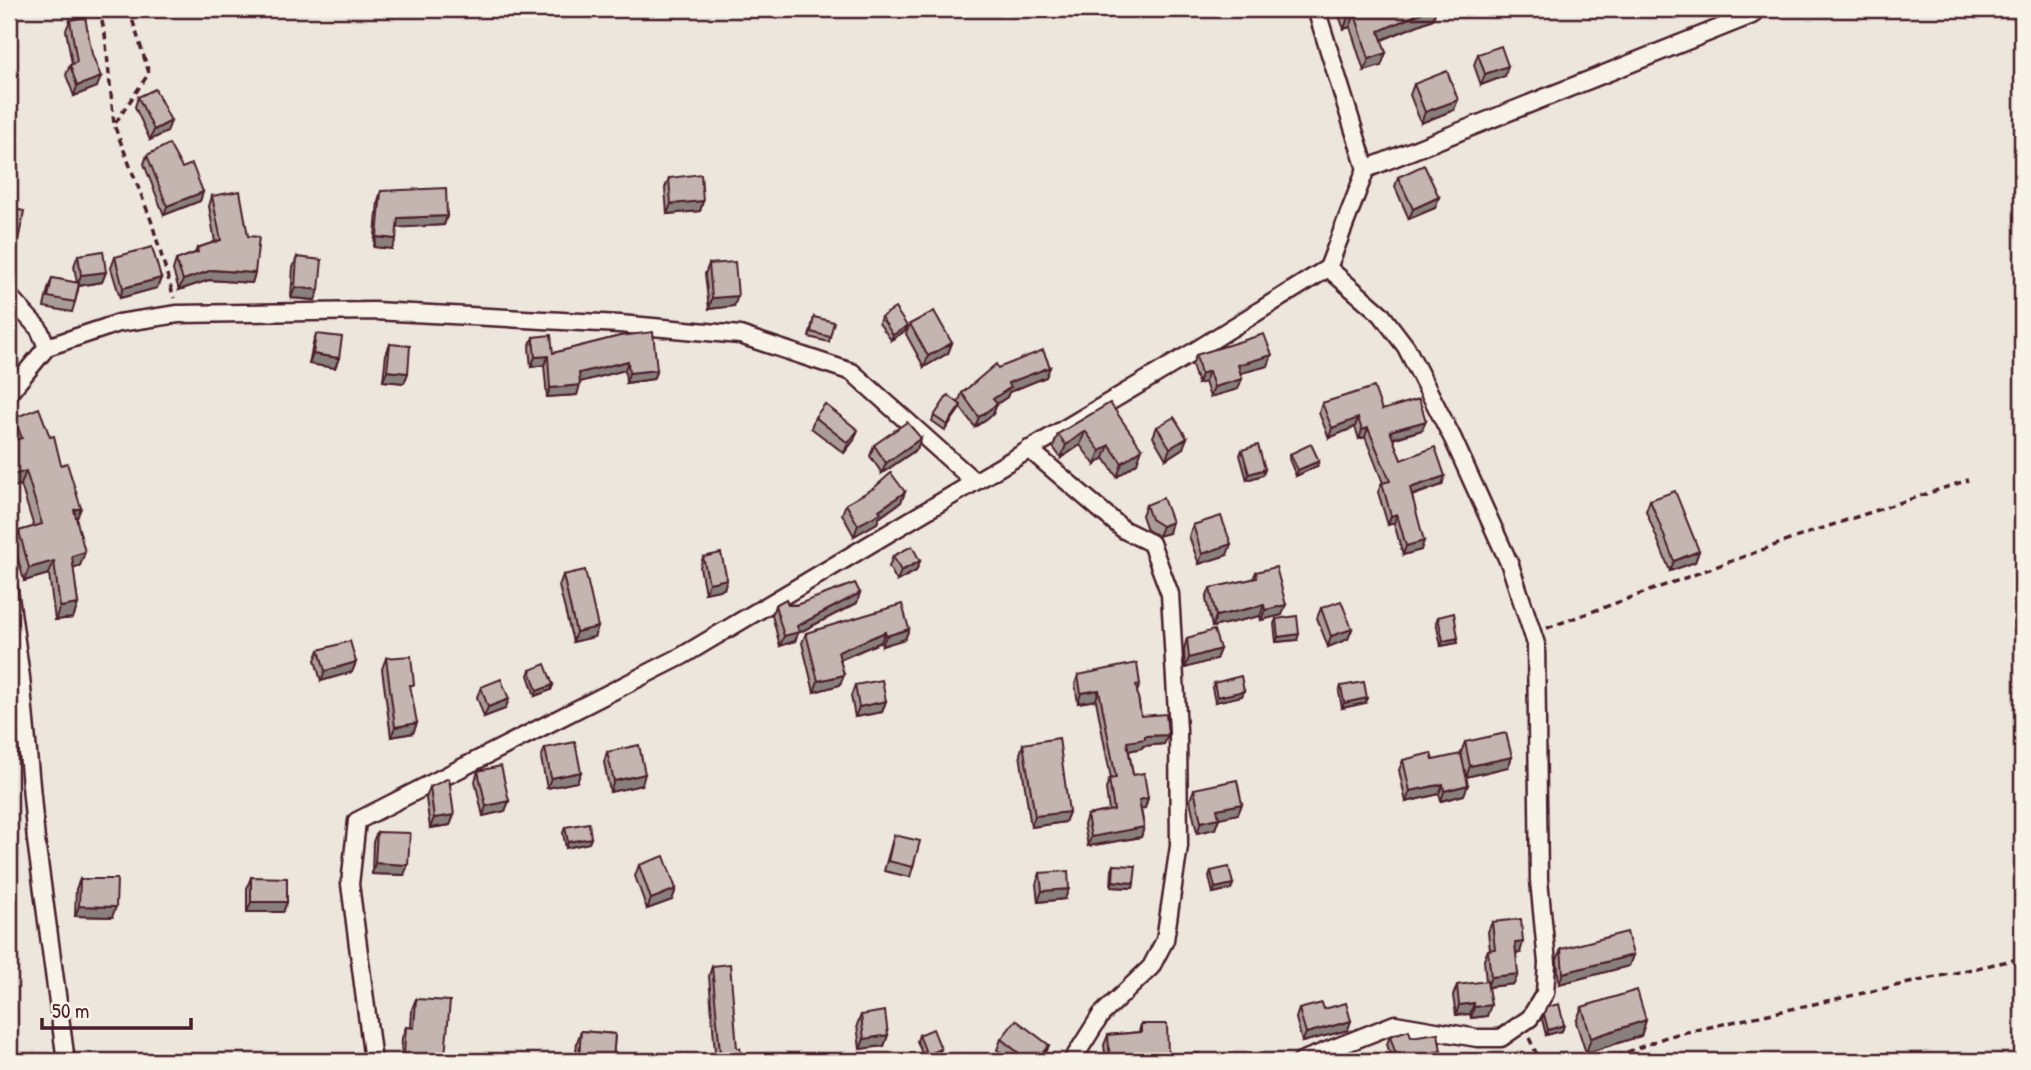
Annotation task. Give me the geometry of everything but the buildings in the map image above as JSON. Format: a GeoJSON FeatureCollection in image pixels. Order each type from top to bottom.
{"type":"FeatureCollection","features":[{"type":"Feature","properties":{"kind":"street"},"geometry":{"type":"LineString","coordinates":[[373,1061],[350,884],[357,821],[682,656],[1190,355],[1328,268],[1366,169],[1316,9]]}},
{"type":"Feature","properties":{"kind":"street"},"geometry":{"type":"LineString","coordinates":[[1366,169],[1752,15]]}},
{"type":"Feature","properties":{"kind":"street"},"geometry":{"type":"LineString","coordinates":[[1301,1061],[1395,1024],[1501,1038],[1530,1018],[1545,993],[1547,963],[1539,880],[1536,645],[1510,565],[1453,439],[1406,347],[1381,314],[1328,268]]}},
{"type":"Feature","properties":{"kind":"street"},"geometry":{"type":"LineString","coordinates":[[9,296],[39,329],[47,347]]}},
{"type":"Feature","properties":{"kind":"street"},"geometry":{"type":"LineString","coordinates":[[9,393],[47,347],[119,323],[178,314],[374,312],[620,324],[740,335],[852,372],[974,481]]}},
{"type":"Feature","properties":{"kind":"street"},"geometry":{"type":"LineString","coordinates":[[1029,449],[1124,530],[1151,542],[1170,594],[1178,730],[1179,846],[1165,940],[1151,967],[1101,1015],[1072,1061]]}},
{"type":"Feature","properties":{"kind":"street"},"geometry":{"type":"LineString","coordinates":[[9,590],[21,677],[36,840],[66,1061]]}},
{"type":"Feature","properties":{"kind":"path"},"geometry":{"type":"LineString","coordinates":[[99,9],[105,34],[114,125],[151,220],[178,314]]}},
{"type":"Feature","properties":{"kind":"path"},"geometry":{"type":"LineString","coordinates":[[114,125],[149,73],[129,9]]}},
{"type":"Feature","properties":{"kind":"path"},"geometry":{"type":"LineString","coordinates":[[1532,633],[1817,530],[1968,480]]}},
{"type":"Feature","properties":{"kind":"path"},"geometry":{"type":"LineString","coordinates":[[1604,1061],[1669,1036],[2022,958]]}},
{"type":"Feature","properties":{"kind":"path"},"geometry":{"type":"LineString","coordinates":[[1522,1023],[1539,1061]]}}]}
